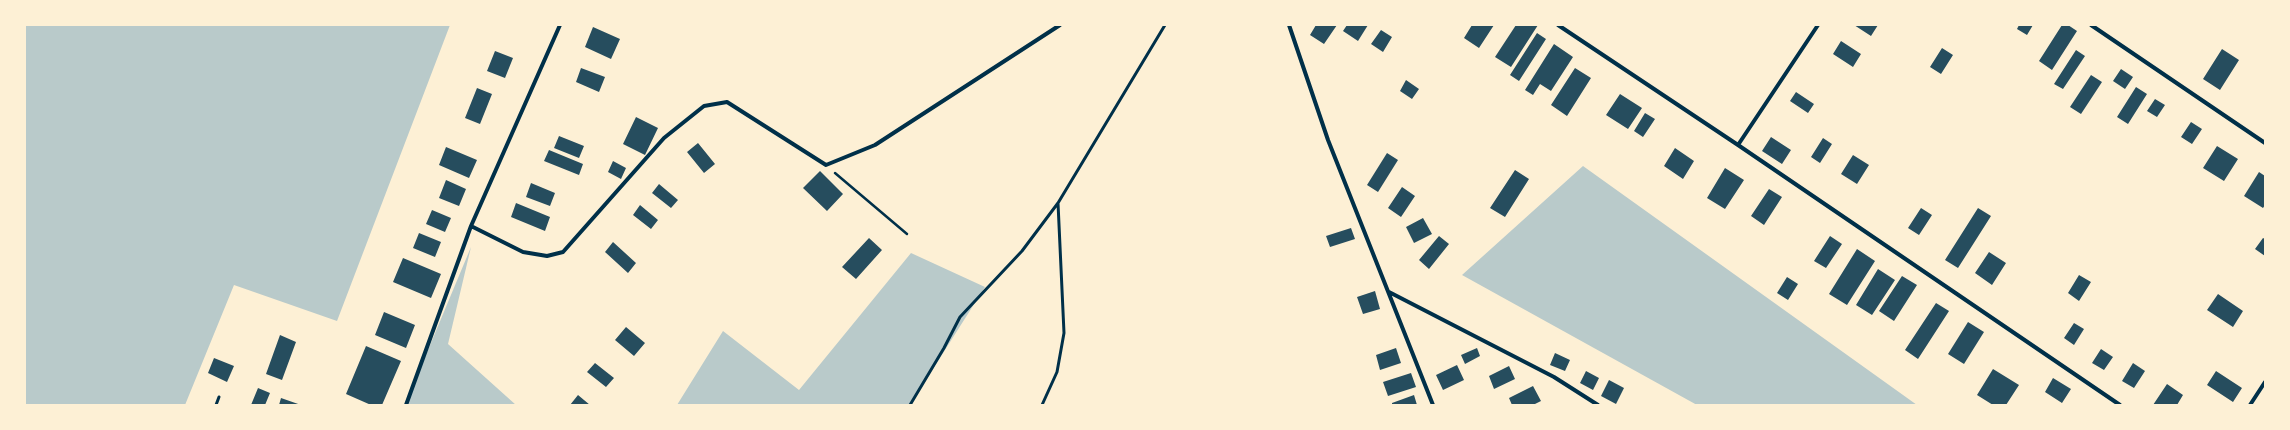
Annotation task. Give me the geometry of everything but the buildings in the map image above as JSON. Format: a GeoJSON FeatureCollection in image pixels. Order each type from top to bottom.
{"type":"FeatureCollection","features":[{"type":"Feature","properties":{"kind":"street"},"geometry":{"type":"LineString","coordinates":[[406,405],[471,226],[560,25]]}},
{"type":"Feature","properties":{"kind":"street"},"geometry":{"type":"LineString","coordinates":[[471,226],[523,252],[547,256],[563,252],[664,138],[704,106],[727,102],[826,165],[874,145],[1060,25]]}},
{"type":"Feature","properties":{"kind":"street"},"geometry":{"type":"LineString","coordinates":[[1289,25],[1328,140],[1433,405]]}},
{"type":"Feature","properties":{"kind":"street"},"geometry":{"type":"LineString","coordinates":[[1558,25],[1738,145],[2120,405]]}},
{"type":"Feature","properties":{"kind":"street"},"geometry":{"type":"LineString","coordinates":[[1738,145],[1818,25]]}},
{"type":"Feature","properties":{"kind":"street"},"geometry":{"type":"LineString","coordinates":[[2090,25],[2265,143]]}},
{"type":"Feature","properties":{"kind":"street"},"geometry":{"type":"LineString","coordinates":[[1389,292],[1554,377],[1598,405]]}},
{"type":"Feature","properties":{"kind":"street"},"geometry":{"type":"LineString","coordinates":[[2250,405],[2265,382]]}},
{"type":"Feature","properties":{"kind":"lane"},"geometry":{"type":"LineString","coordinates":[[910,405],[944,348],[960,317],[1022,251],[1058,203],[1165,25]]}},
{"type":"Feature","properties":{"kind":"lane"},"geometry":{"type":"LineString","coordinates":[[1042,405],[1057,372],[1064,333],[1058,203]]}},
{"type":"Feature","properties":{"kind":"lane"},"geometry":{"type":"LineString","coordinates":[[216,405],[220,397]]}},
{"type":"Feature","properties":{"kind":"path"},"geometry":{"type":"LineString","coordinates":[[826,165],[907,234]]}},
{"type":"Feature","properties":{"kind":"shaded area"},"geometry":{"type":"Polygon","coordinates":[[[25,25],[450,25],[337,321],[234,285],[185,405],[25,405],[25,25]]]}},
{"type":"Feature","properties":{"kind":"shaded area"},"geometry":{"type":"Polygon","coordinates":[[[1583,166],[1917,405],[1697,405],[1462,275],[1583,166]]]}},
{"type":"Feature","properties":{"kind":"shaded area"},"geometry":{"type":"Polygon","coordinates":[[[471,247],[448,344],[516,405],[405,405],[471,247]]]}},
{"type":"Feature","properties":{"kind":"shaded area"},"geometry":{"type":"Polygon","coordinates":[[[911,253],[985,287],[910,405],[677,405],[723,331],[799,390],[911,253]]]}}]}
